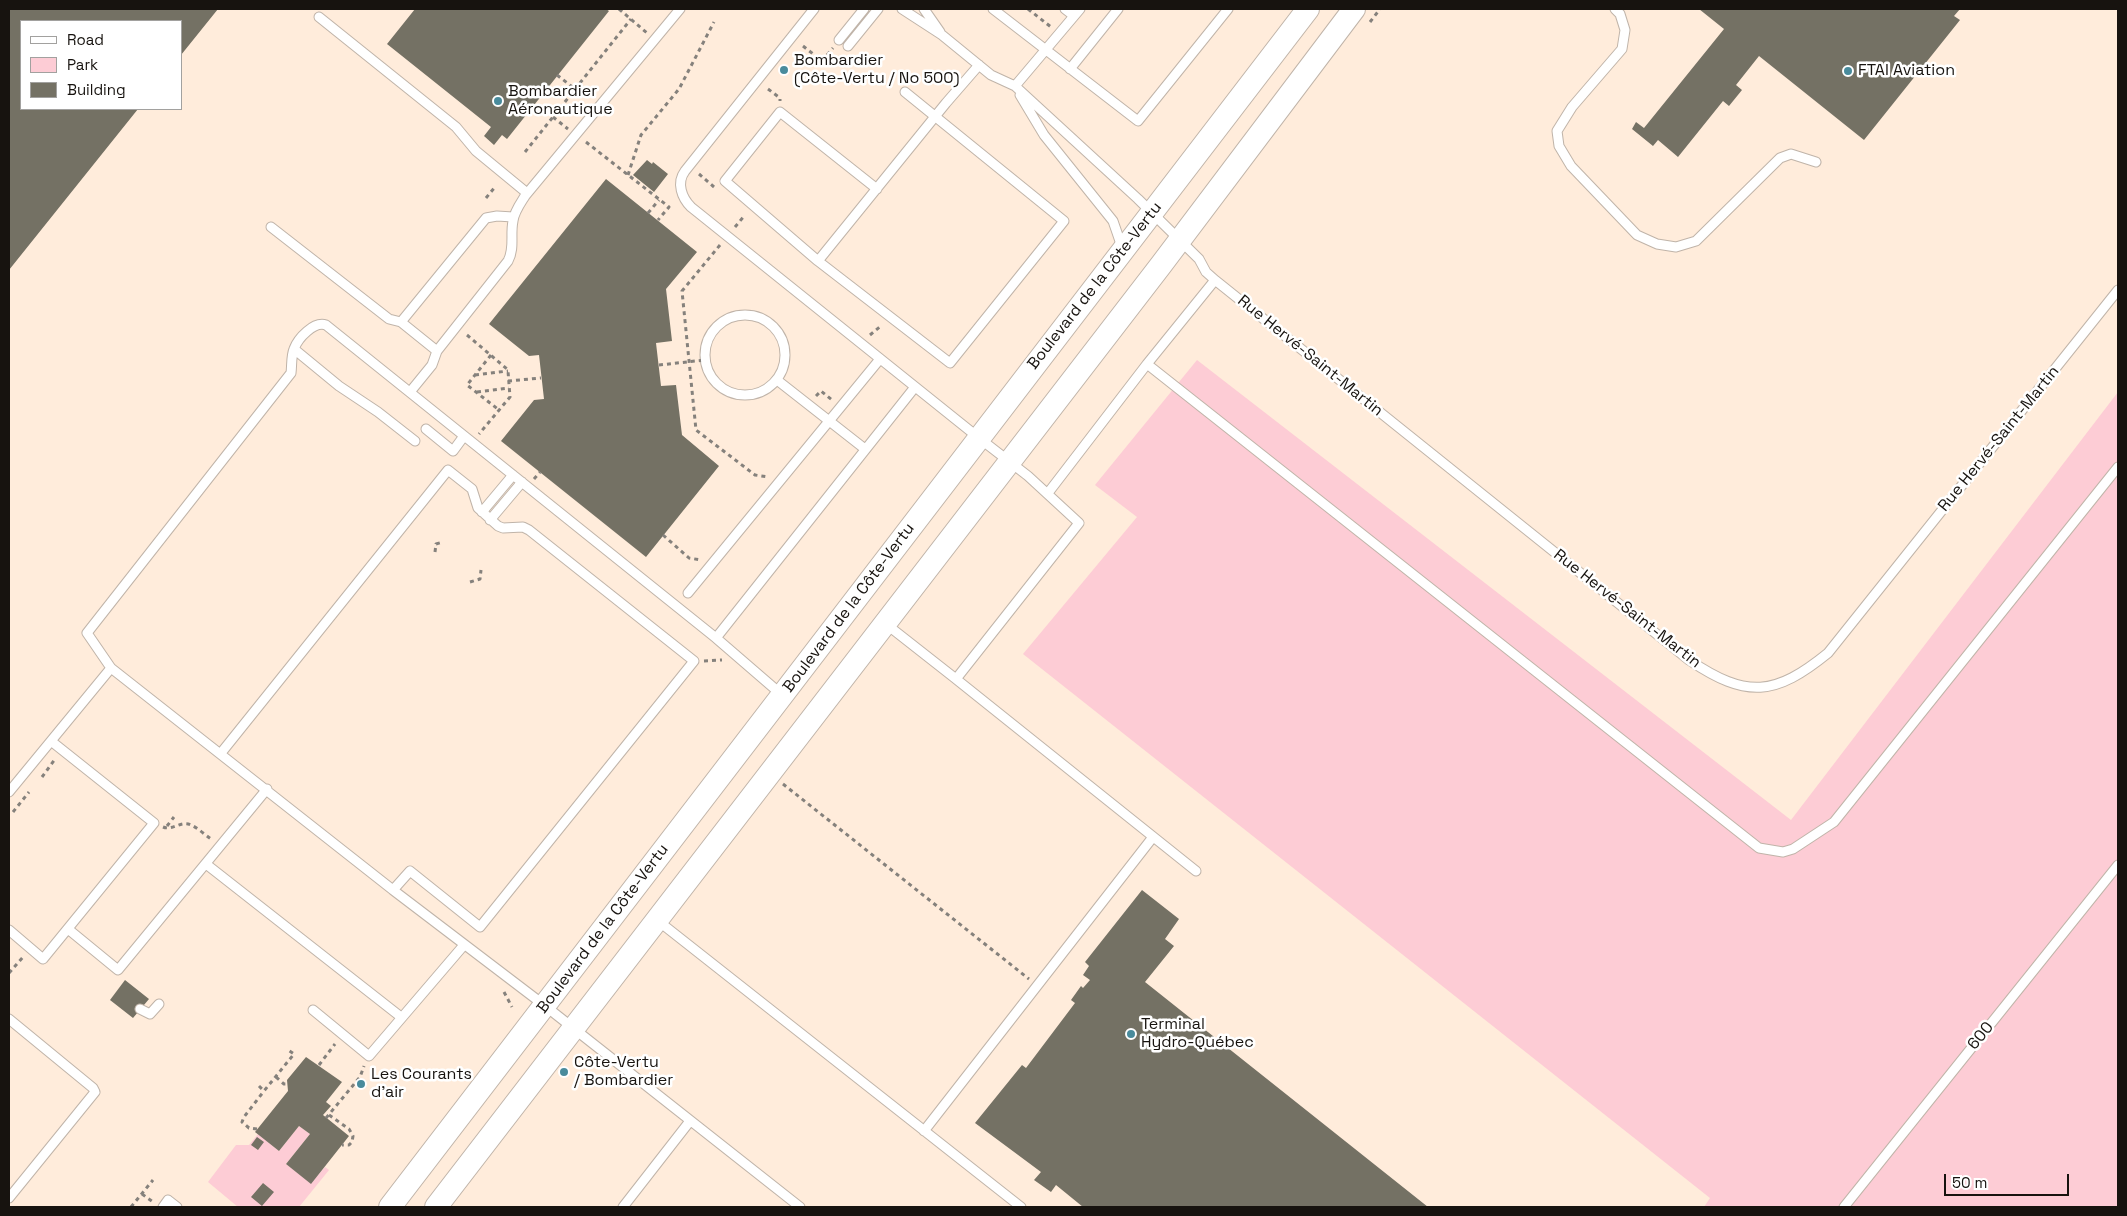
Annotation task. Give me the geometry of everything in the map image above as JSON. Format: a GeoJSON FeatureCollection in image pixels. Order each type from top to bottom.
{"type":"FeatureCollection","features":[{"type":"Feature","properties":{"kind":"street","name":"Boulevard de la Côte-Vertu"},"geometry":{"type":"LineString","coordinates":[[390,1207],[1308,9]]}},
{"type":"Feature","properties":{"kind":"street"},"geometry":{"type":"LineString","coordinates":[[436,1207],[1354,9]]}},
{"type":"Feature","properties":{"kind":"lane"},"geometry":{"type":"LineString","coordinates":[[410,392],[432,366],[437,352],[508,261],[512,249],[513,218],[527,193],[680,9]]}},
{"type":"Feature","properties":{"kind":"lane"},"geometry":{"type":"LineString","coordinates":[[814,9],[685,171],[680,181],[681,188],[683,196],[691,207],[979,438],[1010,460],[1079,523],[956,679]]}},
{"type":"Feature","properties":{"kind":"lane"},"geometry":{"type":"LineString","coordinates":[[839,40],[864,9]]}},
{"type":"Feature","properties":{"kind":"lane"},"geometry":{"type":"LineString","coordinates":[[848,46],[878,9]]}},
{"type":"Feature","properties":{"kind":"lane"},"geometry":{"type":"LineString","coordinates":[[902,9],[913,18],[942,35]]}},
{"type":"Feature","properties":{"kind":"lane"},"geometry":{"type":"LineString","coordinates":[[913,18],[920,9]]}},
{"type":"Feature","properties":{"kind":"lane"},"geometry":{"type":"LineString","coordinates":[[924,9],[942,35]]}},
{"type":"Feature","properties":{"kind":"lane"},"geometry":{"type":"LineString","coordinates":[[993,9],[1138,121],[1228,9]]}},
{"type":"Feature","properties":{"kind":"lane"},"geometry":{"type":"LineString","coordinates":[[1065,9],[1077,12],[1015,86],[1044,135],[1117,228],[1123,250]]}},
{"type":"Feature","properties":{"kind":"lane"},"geometry":{"type":"LineString","coordinates":[[1070,69],[1118,9]]}},
{"type":"Feature","properties":{"kind":"lane"},"geometry":{"type":"LineString","coordinates":[[1615,9],[1620,14],[1625,30],[1622,49],[1572,107],[1557,131],[1559,146],[1571,166],[1637,235],[1656,244],[1676,247],[1696,241],[1780,158],[1791,154],[1816,162]]}},
{"type":"Feature","properties":{"kind":"lane"},"geometry":{"type":"LineString","coordinates":[[319,17],[456,127],[476,151],[527,193]]}},
{"type":"Feature","properties":{"kind":"lane","name":"Rue Hervé-Saint-Martin"},"geometry":{"type":"LineString","coordinates":[[942,35],[991,75],[1015,86],[1199,259],[1206,272],[1215,280],[1689,660],[1708,672],[1747,687],[1767,687],[1790,680],[1828,652],[2118,290]]}},
{"type":"Feature","properties":{"kind":"lane"},"geometry":{"type":"LineString","coordinates":[[818,261],[935,116],[979,65]]}},
{"type":"Feature","properties":{"kind":"lane"},"geometry":{"type":"LineString","coordinates":[[877,189],[780,112],[725,181],[818,261],[950,363],[1064,221],[905,92]]}},
{"type":"Feature","properties":{"kind":"lane"},"geometry":{"type":"LineString","coordinates":[[401,322],[486,218],[497,216],[513,218]]}},
{"type":"Feature","properties":{"kind":"lane"},"geometry":{"type":"LineString","coordinates":[[271,227],[390,319],[401,322],[437,352]]}},
{"type":"Feature","properties":{"kind":"lane"},"geometry":{"type":"LineString","coordinates":[[1048,493],[1147,364],[1215,280]]}},
{"type":"Feature","properties":{"kind":"lane"},"geometry":{"type":"LineString","coordinates":[[736,317],[756,317],[768,322],[777,331],[783,342],[785,355],[783,368],[777,380],[767,389],[755,394],[742,395],[729,392],[718,384],[710,374],[705,360],[710,336],[718,325],[736,317]]}},
{"type":"Feature","properties":{"kind":"lane"},"geometry":{"type":"LineString","coordinates":[[782,695],[716,638],[410,392],[326,325],[318,324],[313,326],[294,349],[290,373],[87,632],[112,668],[800,1207]]}},
{"type":"Feature","properties":{"kind":"lane"},"geometry":{"type":"LineString","coordinates":[[294,349],[339,386],[378,412],[415,441]]}},
{"type":"Feature","properties":{"kind":"lane"},"geometry":{"type":"LineString","coordinates":[[688,593],[880,359]]}},
{"type":"Feature","properties":{"kind":"lane"},"geometry":{"type":"LineString","coordinates":[[1147,364],[1759,848],[1783,852],[1793,849],[1834,822],[2118,467]]}},
{"type":"Feature","properties":{"kind":"lane"},"geometry":{"type":"LineString","coordinates":[[777,380],[865,449]]}},
{"type":"Feature","properties":{"kind":"lane"},"geometry":{"type":"LineString","coordinates":[[716,638],[915,387]]}},
{"type":"Feature","properties":{"kind":"lane"},"geometry":{"type":"LineString","coordinates":[[426,429],[453,451],[464,436]]}},
{"type":"Feature","properties":{"kind":"lane"},"geometry":{"type":"LineString","coordinates":[[221,753],[448,470],[472,489],[476,504],[490,520],[503,528],[518,526],[529,530],[694,661],[480,927],[410,871],[393,890]]}},
{"type":"Feature","properties":{"kind":"lane"},"geometry":{"type":"LineString","coordinates":[[482,512],[513,475]]}},
{"type":"Feature","properties":{"kind":"lane"},"geometry":{"type":"LineString","coordinates":[[490,520],[522,482]]}},
{"type":"Feature","properties":{"kind":"lane"},"geometry":{"type":"LineString","coordinates":[[885,623],[1196,871]]}},
{"type":"Feature","properties":{"kind":"lane"},"geometry":{"type":"LineString","coordinates":[[9,792],[112,668]]}},
{"type":"Feature","properties":{"kind":"lane"},"geometry":{"type":"LineString","coordinates":[[9,930],[43,959],[154,822],[51,741]]}},
{"type":"Feature","properties":{"kind":"lane"},"geometry":{"type":"LineString","coordinates":[[68,928],[118,970],[267,789]]}},
{"type":"Feature","properties":{"kind":"lane"},"geometry":{"type":"LineString","coordinates":[[924,1131],[1153,837]]}},
{"type":"Feature","properties":{"kind":"lane"},"geometry":{"type":"LineString","coordinates":[[206,864],[401,1017]]}},
{"type":"Feature","properties":{"kind":"lane","name":"600"},"geometry":{"type":"LineString","coordinates":[[1844,1207],[2118,865]]}},
{"type":"Feature","properties":{"kind":"lane"},"geometry":{"type":"LineString","coordinates":[[656,919],[1021,1207]]}},
{"type":"Feature","properties":{"kind":"lane"},"geometry":{"type":"LineString","coordinates":[[313,1010],[369,1056],[464,945]]}},
{"type":"Feature","properties":{"kind":"lane"},"geometry":{"type":"LineString","coordinates":[[140,1009],[150,1014],[160,1004]]}},
{"type":"Feature","properties":{"kind":"lane"},"geometry":{"type":"LineString","coordinates":[[9,1019],[93,1088],[94,1092],[9,1198]]}},
{"type":"Feature","properties":{"kind":"lane"},"geometry":{"type":"LineString","coordinates":[[623,1207],[690,1121]]}},
{"type":"Feature","properties":{"kind":"lane"},"geometry":{"type":"LineString","coordinates":[[159,1205],[168,1200],[177,1207]]}},
{"type":"Feature","properties":{"kind":"path"},"geometry":{"type":"LineString","coordinates":[[619,9],[647,32]]}},
{"type":"Feature","properties":{"kind":"path"},"geometry":{"type":"LineString","coordinates":[[1028,9],[1052,28]]}},
{"type":"Feature","properties":{"kind":"path"},"geometry":{"type":"LineString","coordinates":[[524,152],[631,19]]}},
{"type":"Feature","properties":{"kind":"path"},"geometry":{"type":"LineString","coordinates":[[628,175],[640,135],[679,89],[714,22]]}},
{"type":"Feature","properties":{"kind":"path"},"geometry":{"type":"LineString","coordinates":[[803,46],[822,61],[820,66]]}},
{"type":"Feature","properties":{"kind":"path"},"geometry":{"type":"LineString","coordinates":[[557,75],[575,89]]}},
{"type":"Feature","properties":{"kind":"path"},"geometry":{"type":"LineString","coordinates":[[553,117],[568,129]]}},
{"type":"Feature","properties":{"kind":"path"},"geometry":{"type":"LineString","coordinates":[[586,142],[668,208],[658,220]]}},
{"type":"Feature","properties":{"kind":"path"},"geometry":{"type":"LineString","coordinates":[[699,174],[715,188]]}},
{"type":"Feature","properties":{"kind":"path"},"geometry":{"type":"LineString","coordinates":[[486,198],[496,187]]}},
{"type":"Feature","properties":{"kind":"path"},"geometry":{"type":"LineString","coordinates":[[648,212],[659,200]]}},
{"type":"Feature","properties":{"kind":"path"},"geometry":{"type":"LineString","coordinates":[[720,245],[682,292],[696,430],[755,476]]}},
{"type":"Feature","properties":{"kind":"path"},"geometry":{"type":"LineString","coordinates":[[467,335],[508,371],[510,396],[480,432]]}},
{"type":"Feature","properties":{"kind":"path"},"geometry":{"type":"LineString","coordinates":[[491,355],[467,385],[499,410]]}},
{"type":"Feature","properties":{"kind":"path"},"geometry":{"type":"LineString","coordinates":[[659,365],[705,360]]}},
{"type":"Feature","properties":{"kind":"path"},"geometry":{"type":"LineString","coordinates":[[475,375],[508,371]]}},
{"type":"Feature","properties":{"kind":"path"},"geometry":{"type":"LineString","coordinates":[[508,381],[542,378]]}},
{"type":"Feature","properties":{"kind":"path"},"geometry":{"type":"LineString","coordinates":[[476,392],[509,388]]}},
{"type":"Feature","properties":{"kind":"path"},"geometry":{"type":"LineString","coordinates":[[535,478],[540,472]]}},
{"type":"Feature","properties":{"kind":"path"},"geometry":{"type":"LineString","coordinates":[[663,535],[690,558]]}},
{"type":"Feature","properties":{"kind":"path"},"geometry":{"type":"LineString","coordinates":[[435,552],[436,544],[443,542]]}},
{"type":"Feature","properties":{"kind":"path"},"geometry":{"type":"LineString","coordinates":[[470,582],[480,579],[481,570]]}},
{"type":"Feature","properties":{"kind":"path"},"geometry":{"type":"LineString","coordinates":[[694,661],[721,661],[730,650]]}},
{"type":"Feature","properties":{"kind":"path"},"geometry":{"type":"LineString","coordinates":[[42,777],[58,756]]}},
{"type":"Feature","properties":{"kind":"path"},"geometry":{"type":"LineString","coordinates":[[769,773],[1038,986]]}},
{"type":"Feature","properties":{"kind":"path"},"geometry":{"type":"LineString","coordinates":[[13,812],[29,792]]}},
{"type":"Feature","properties":{"kind":"path"},"geometry":{"type":"LineString","coordinates":[[165,828],[190,824],[211,839]]}},
{"type":"Feature","properties":{"kind":"path"},"geometry":{"type":"LineString","coordinates":[[9,974],[24,956]]}},
{"type":"Feature","properties":{"kind":"path"},"geometry":{"type":"LineString","coordinates":[[504,992],[512,1007]]}},
{"type":"Feature","properties":{"kind":"path"},"geometry":{"type":"LineString","coordinates":[[257,1130],[249,1128],[242,1122],[264,1090],[294,1054],[288,1050]]}},
{"type":"Feature","properties":{"kind":"path"},"geometry":{"type":"LineString","coordinates":[[319,1065],[328,1054]]}},
{"type":"Feature","properties":{"kind":"path"},"geometry":{"type":"LineString","coordinates":[[342,1145],[349,1145],[354,1139],[353,1136],[349,1130],[327,1116],[360,1077],[369,1056]]}},
{"type":"Feature","properties":{"kind":"path"},"geometry":{"type":"LineString","coordinates":[[276,1077],[284,1084],[288,1084]]}},
{"type":"Feature","properties":{"kind":"path"},"geometry":{"type":"LineString","coordinates":[[260,1086],[264,1090]]}},
{"type":"Feature","properties":{"kind":"path"},"geometry":{"type":"LineString","coordinates":[[131,1207],[153,1180]]}},
{"type":"Feature","properties":{"kind":"path"},"geometry":{"type":"LineString","coordinates":[[142,1194],[159,1205]]}},
{"type":"Feature","properties":{"kind":"shaded area"},"geometry":{"type":"Polygon","coordinates":[[[9,9],[2118,9],[2118,1207],[9,1207],[9,9]]]}},
{"type":"Feature","properties":{"kind":"green space"},"geometry":{"type":"Polygon","coordinates":[[[1197,360],[1791,820],[2118,392],[2118,1207],[1704,1207],[1710,1198],[1023,654],[1137,517],[1095,485],[1197,360]]]}},
{"type":"Feature","properties":{"kind":"green space"},"geometry":{"type":"Polygon","coordinates":[[[299,1126],[310,1134],[286,1164],[311,1183],[325,1167],[329,1170],[299,1207],[238,1207],[208,1182],[236,1145],[249,1145],[258,1134],[279,1151],[299,1126]]]}},
{"type":"Feature","properties":{"kind":"building"},"geometry":{"type":"Polygon","coordinates":[[[11,9],[218,9],[182,54],[182,20],[20,20],[20,110],[137,110],[9,270],[9,11],[11,9]]]}},
{"type":"Feature","properties":{"kind":"building","name":"Bombardier Aéronautique"},"geometry":{"type":"Polygon","coordinates":[[[415,9],[606,9],[609,11],[507,139],[502,135],[494,145],[484,136],[491,127],[387,44],[415,9]]]}},
{"type":"Feature","properties":{"kind":"building","name":"FTAI Aviation"},"geometry":{"type":"Polygon","coordinates":[[[1699,9],[1960,9],[1954,16],[1960,20],[1864,140],[1759,56],[1736,85],[1742,90],[1729,106],[1723,101],[1678,157],[1658,140],[1653,146],[1632,129],[1636,122],[1644,128],[1724,29],[1699,9]]]}},
{"type":"Feature","properties":{"kind":"building"},"geometry":{"type":"Polygon","coordinates":[[[647,160],[652,164],[653,162],[668,174],[654,192],[633,175],[647,160]]]}},
{"type":"Feature","properties":{"kind":"building"},"geometry":{"type":"Polygon","coordinates":[[[606,179],[697,252],[666,289],[672,341],[656,343],[661,386],[676,385],[682,435],[719,466],[646,557],[501,441],[534,400],[544,399],[539,355],[529,356],[489,324],[606,179]]]}},
{"type":"Feature","properties":{"kind":"building","name":"Terminal Hydro-Québec"},"geometry":{"type":"Polygon","coordinates":[[[1142,890],[1179,919],[1165,939],[1174,946],[1145,982],[1428,1207],[1083,1207],[1056,1185],[1051,1192],[1034,1180],[1041,1172],[975,1123],[1022,1065],[1026,1068],[1075,1003],[1071,1000],[1081,986],[1083,988],[1090,980],[1083,975],[1089,966],[1085,962],[1142,890]]]}},
{"type":"Feature","properties":{"kind":"building"},"geometry":{"type":"Polygon","coordinates":[[[125,980],[149,999],[133,1018],[110,1000],[125,980]]]}},
{"type":"Feature","properties":{"kind":"building"},"geometry":{"type":"Polygon","coordinates":[[[306,1057],[342,1082],[326,1102],[331,1106],[323,1115],[349,1136],[311,1184],[286,1164],[310,1134],[299,1126],[279,1151],[255,1132],[288,1091],[287,1080],[306,1057]]]}},
{"type":"Feature","properties":{"kind":"building"},"geometry":{"type":"Polygon","coordinates":[[[257,1137],[264,1142],[258,1150],[251,1145],[257,1137]]]}},
{"type":"Feature","properties":{"kind":"building"},"geometry":{"type":"Polygon","coordinates":[[[263,1183],[274,1192],[262,1206],[251,1197],[263,1183]]]}},
{"type":"Feature","properties":{"kind":"place","name":"Bombardier (Côte-Vertu / No 500)"},"geometry":{"type":"Point","coordinates":[784,70]}},
{"type":"Feature","properties":{"kind":"place","name":"FTAI Aviation"},"geometry":{"type":"Point","coordinates":[1848,71]}},
{"type":"Feature","properties":{"kind":"place","name":"Bombardier Aéronautique"},"geometry":{"type":"Point","coordinates":[498,101]}},
{"type":"Feature","properties":{"kind":"place","name":"Terminal Hydro-Québec"},"geometry":{"type":"Point","coordinates":[1131,1034]}},
{"type":"Feature","properties":{"kind":"place","name":"Côte-Vertu / Bombardier"},"geometry":{"type":"Point","coordinates":[564,1072]}},
{"type":"Feature","properties":{"kind":"place","name":"Les Courants d'air"},"geometry":{"type":"Point","coordinates":[361,1084]}}]}
